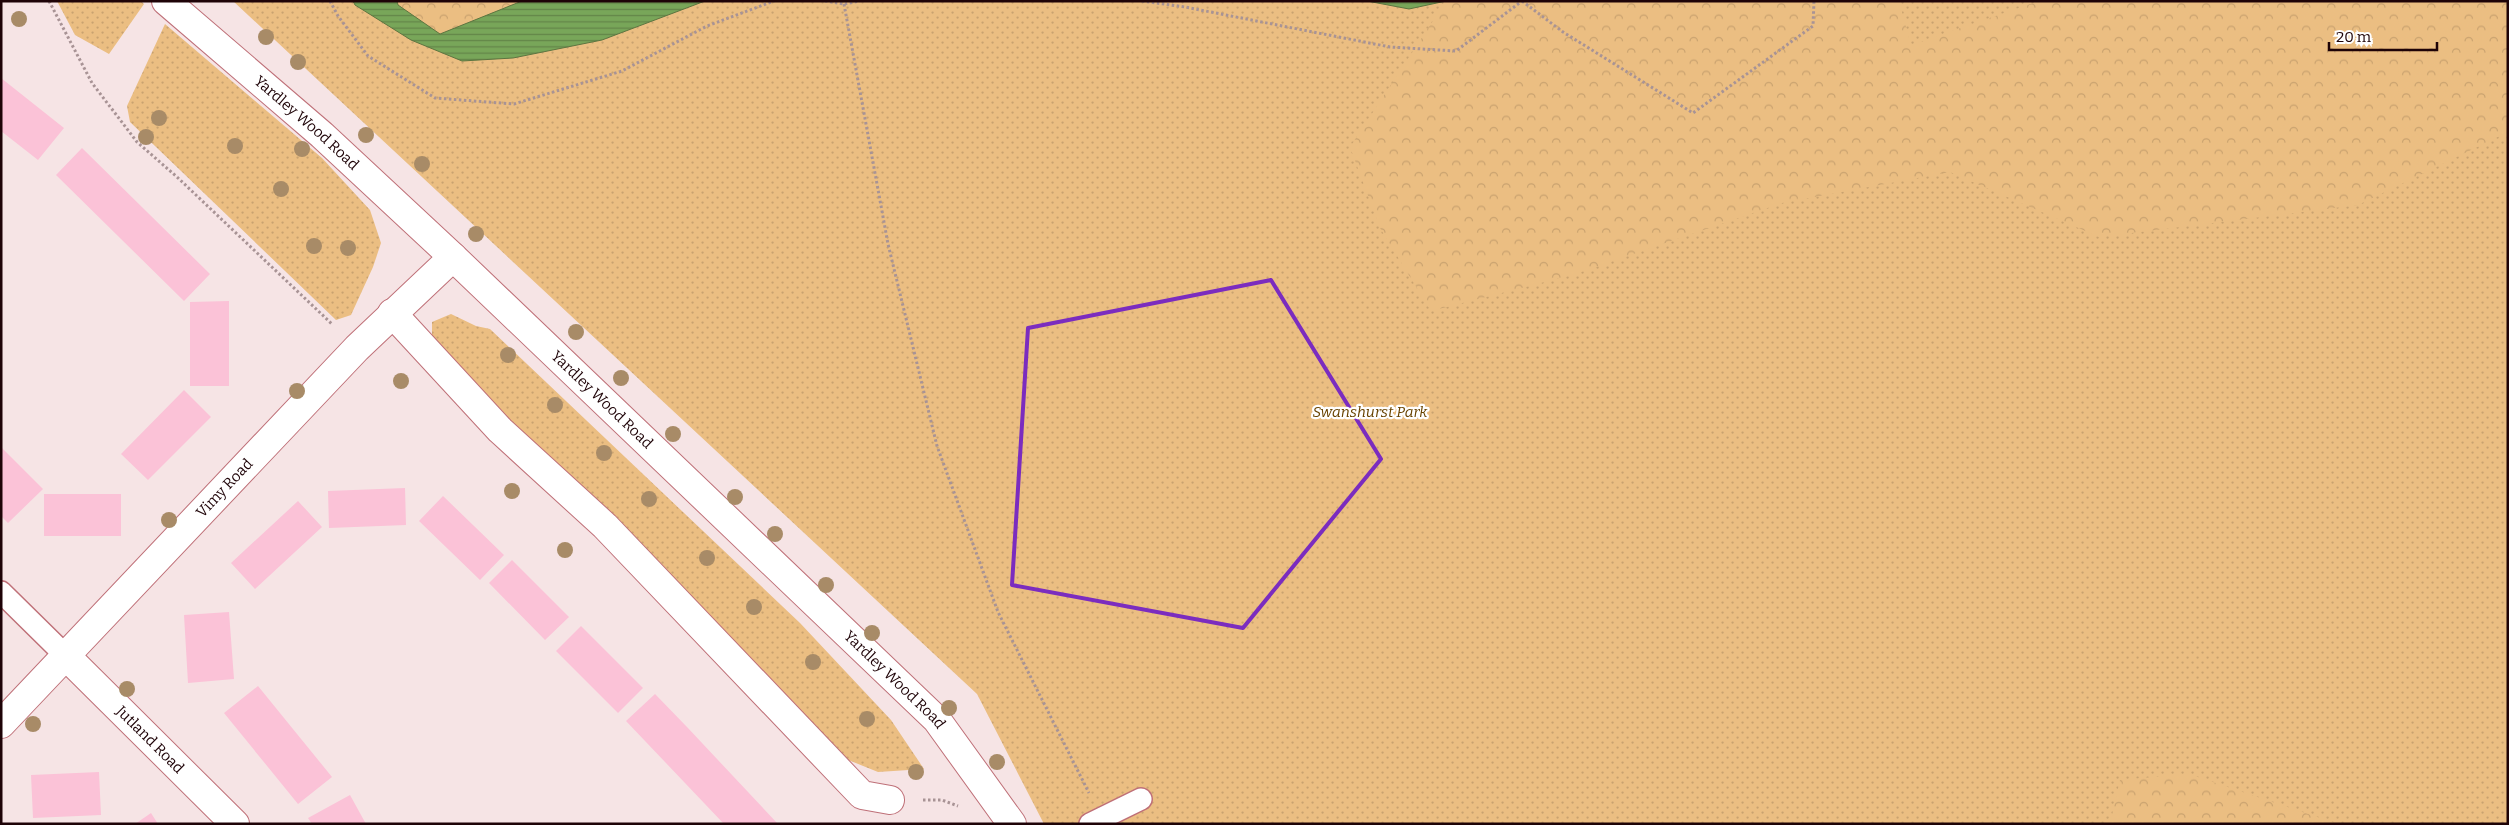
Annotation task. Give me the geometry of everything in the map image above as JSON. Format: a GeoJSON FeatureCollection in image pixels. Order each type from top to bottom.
{"type":"FeatureCollection","features":[{"type":"Feature","properties":{"kind":"street","name":"Yardley Wood Road"},"geometry":{"type":"LineString","coordinates":[[166,1],[322,135],[453,257],[937,720],[1012,824]]}},
{"type":"Feature","properties":{"kind":"street","name":"Vimy Road"},"geometry":{"type":"LineString","coordinates":[[1,724],[356,348],[453,257]]}},
{"type":"Feature","properties":{"kind":"street"},"geometry":{"type":"LineString","coordinates":[[392,313],[500,430],[605,526],[862,795],[890,800]]}},
{"type":"Feature","properties":{"kind":"street","name":"Jutland Road"},"geometry":{"type":"LineString","coordinates":[[65,655],[235,824]]}},
{"type":"Feature","properties":{"kind":"lane"},"geometry":{"type":"LineString","coordinates":[[1,592],[65,655]]}},
{"type":"Feature","properties":{"kind":"lane"},"geometry":{"type":"LineString","coordinates":[[1096,821],[1141,799]]}},
{"type":"Feature","properties":{"kind":"path"},"geometry":{"type":"LineString","coordinates":[[48,1],[92,83],[137,142],[177,177],[356,348]]}},
{"type":"Feature","properties":{"kind":"path"},"geometry":{"type":"LineString","coordinates":[[330,1],[338,16],[368,56],[435,98],[514,104],[622,71],[707,26],[774,1]]}},
{"type":"Feature","properties":{"kind":"path"},"geometry":{"type":"LineString","coordinates":[[825,1],[844,4],[860,1]]}},
{"type":"Feature","properties":{"kind":"path"},"geometry":{"type":"LineString","coordinates":[[1142,1],[1185,7],[1390,47],[1456,51],[1522,1],[1563,32],[1692,113],[1814,26],[1814,1]]}},
{"type":"Feature","properties":{"kind":"path"},"geometry":{"type":"LineString","coordinates":[[844,4],[888,244],[936,446],[998,612],[1096,821]]}},
{"type":"Feature","properties":{"kind":"path"},"geometry":{"type":"LineString","coordinates":[[890,800],[942,800],[960,808]]}},
{"type":"Feature","properties":{"kind":"highlighted area"},"geometry":{"type":"Polygon","coordinates":[[[1271,280],[1381,459],[1243,628],[1012,585],[1028,328],[1271,280]]]}},
{"type":"Feature","properties":{"kind":"green space"},"geometry":{"type":"Polygon","coordinates":[[[57,1],[141,1],[144,4],[109,54],[75,35],[57,1]]]}},
{"type":"Feature","properties":{"kind":"green space","name":"Swanshurst Park"},"geometry":{"type":"Polygon","coordinates":[[[233,1],[2508,1],[2508,824],[1044,824],[977,694],[233,1]]]}},
{"type":"Feature","properties":{"kind":"green space"},"geometry":{"type":"Polygon","coordinates":[[[397,1],[522,1],[440,34],[398,5],[397,1]]]}},
{"type":"Feature","properties":{"kind":"green space"},"geometry":{"type":"Polygon","coordinates":[[[1446,1],[1899,1],[1911,45],[2039,1],[2508,1],[2508,132],[2358,205],[2099,237],[1950,172],[1782,203],[1572,275],[1431,311],[1380,228],[1350,147],[1446,1]]]}},
{"type":"Feature","properties":{"kind":"green space"},"geometry":{"type":"Polygon","coordinates":[[[165,24],[322,158],[370,210],[381,243],[373,267],[351,315],[336,320],[130,122],[127,106],[165,24]]]}},
{"type":"Feature","properties":{"kind":"green space"},"geometry":{"type":"Polygon","coordinates":[[[451,314],[476,326],[490,329],[800,623],[891,720],[924,769],[878,772],[831,753],[615,521],[432,345],[432,322],[451,314]]]}},
{"type":"Feature","properties":{"kind":"green space"},"geometry":{"type":"Polygon","coordinates":[[[2189,774],[2338,824],[2110,824],[2120,780],[2189,774]]]}},
{"type":"Feature","properties":{"kind":"shaded area"},"geometry":{"type":"Polygon","coordinates":[[[353,1],[397,1],[398,5],[440,34],[522,1],[705,1],[602,40],[513,58],[462,61],[411,40],[355,5],[353,1]]]}},
{"type":"Feature","properties":{"kind":"shaded area"},"geometry":{"type":"Polygon","coordinates":[[[1367,1],[1446,1],[1409,9],[1367,1]]]}},
{"type":"Feature","properties":{"kind":"building"},"geometry":{"type":"Polygon","coordinates":[[[1,78],[64,128],[38,160],[1,131],[1,78]]]}},
{"type":"Feature","properties":{"kind":"building"},"geometry":{"type":"Polygon","coordinates":[[[82,148],[210,274],[184,301],[56,175],[82,148]]]}},
{"type":"Feature","properties":{"kind":"building"},"geometry":{"type":"Polygon","coordinates":[[[229,301],[229,386],[190,386],[190,302],[229,301]]]}},
{"type":"Feature","properties":{"kind":"building"},"geometry":{"type":"Polygon","coordinates":[[[184,390],[211,417],[148,480],[121,454],[184,390]]]}},
{"type":"Feature","properties":{"kind":"building"},"geometry":{"type":"Polygon","coordinates":[[[1,447],[43,489],[8,523],[1,516],[1,447]]]}},
{"type":"Feature","properties":{"kind":"building"},"geometry":{"type":"Polygon","coordinates":[[[405,488],[406,525],[329,528],[328,491],[405,488]]]}},
{"type":"Feature","properties":{"kind":"building"},"geometry":{"type":"Polygon","coordinates":[[[44,494],[121,494],[121,536],[44,536],[44,494]]]}},
{"type":"Feature","properties":{"kind":"building"},"geometry":{"type":"Polygon","coordinates":[[[443,496],[504,555],[480,580],[419,521],[443,496]]]}},
{"type":"Feature","properties":{"kind":"building"},"geometry":{"type":"Polygon","coordinates":[[[298,501],[322,527],[255,589],[231,563],[298,501]]]}},
{"type":"Feature","properties":{"kind":"building"},"geometry":{"type":"Polygon","coordinates":[[[512,560],[569,617],[545,640],[489,583],[512,560]]]}},
{"type":"Feature","properties":{"kind":"building"},"geometry":{"type":"Polygon","coordinates":[[[229,612],[234,679],[188,683],[184,615],[229,612]]]}},
{"type":"Feature","properties":{"kind":"building"},"geometry":{"type":"Polygon","coordinates":[[[581,626],[643,688],[618,713],[556,651],[581,626]]]}},
{"type":"Feature","properties":{"kind":"building"},"geometry":{"type":"Polygon","coordinates":[[[258,686],[332,777],[298,804],[224,713],[258,686]]]}},
{"type":"Feature","properties":{"kind":"building"},"geometry":{"type":"Polygon","coordinates":[[[655,694],[778,824],[724,824],[626,721],[655,694]]]}},
{"type":"Feature","properties":{"kind":"building"},"geometry":{"type":"Polygon","coordinates":[[[99,772],[101,815],[33,818],[31,775],[99,772]]]}},
{"type":"Feature","properties":{"kind":"building"},"geometry":{"type":"Polygon","coordinates":[[[350,795],[366,824],[312,824],[308,818],[350,795]]]}},
{"type":"Feature","properties":{"kind":"building"},"geometry":{"type":"Polygon","coordinates":[[[151,813],[158,824],[135,824],[151,813]]]}}]}
